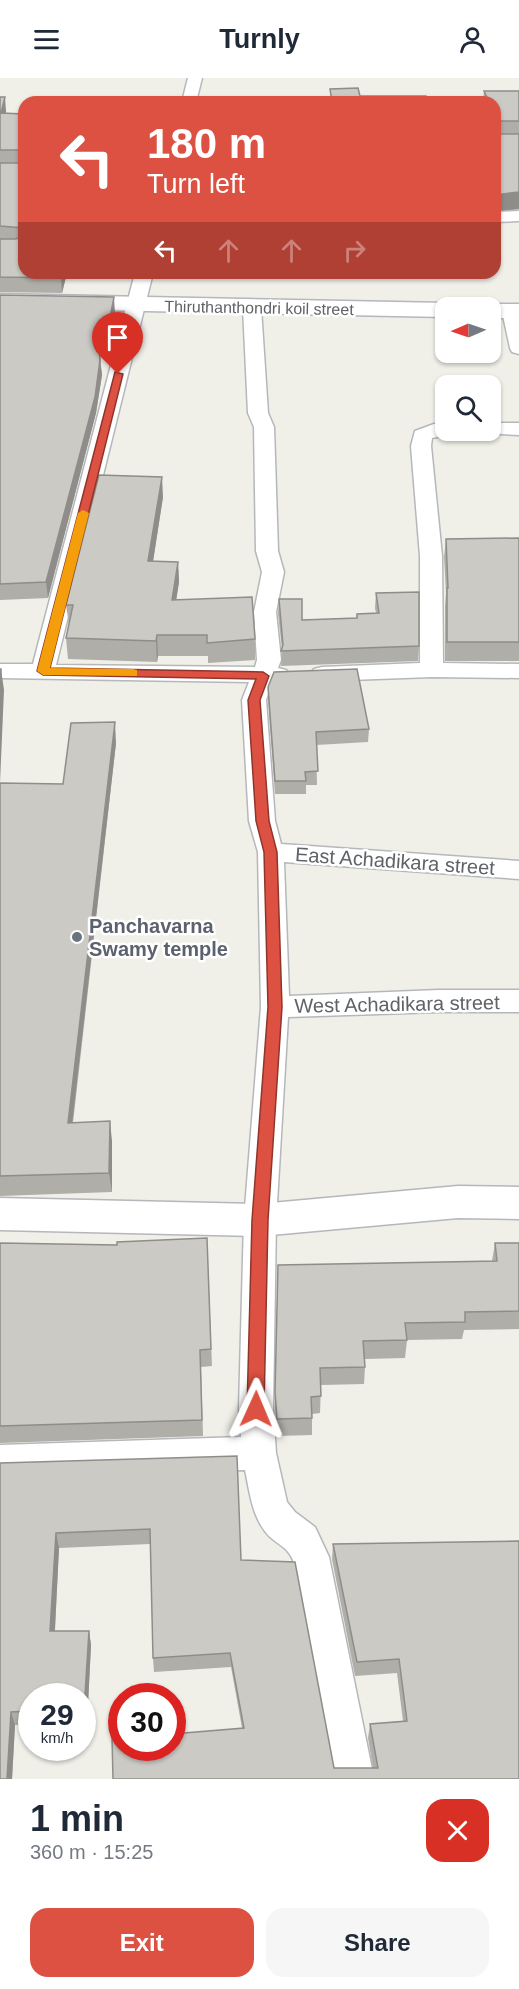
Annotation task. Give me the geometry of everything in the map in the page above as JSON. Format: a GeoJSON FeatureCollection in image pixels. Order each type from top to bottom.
{"type":"FeatureCollection","features":[{"type":"Feature","properties":{"kind":"street"},"geometry":{"type":"LineString","coordinates":[[190,96],[195,78]]}},
{"type":"Feature","properties":{"kind":"street"},"geometry":{"type":"LineString","coordinates":[[501,217],[519,216]]}},
{"type":"Feature","properties":{"kind":"street"},"geometry":{"type":"LineString","coordinates":[[43,671],[143,279]]}},
{"type":"Feature","properties":{"kind":"street","name":"Thiruthanthondri koil street"},"geometry":{"type":"LineString","coordinates":[[0,301],[136,306],[435,310]]}},
{"type":"Feature","properties":{"kind":"street"},"geometry":{"type":"LineString","coordinates":[[252,308],[258,413],[264,427],[267,551],[273,572],[265,612],[269,660],[254,700],[262,821],[271,852],[275,1007],[260,1220],[256,1409],[259,1453],[271,1509],[282,1524],[302,1539],[311,1557],[354,1779]]}},
{"type":"Feature","properties":{"kind":"street"},"geometry":{"type":"LineString","coordinates":[[507,311],[519,348]]}},
{"type":"Feature","properties":{"kind":"street"},"geometry":{"type":"LineString","coordinates":[[501,429],[519,429]]}},
{"type":"Feature","properties":{"kind":"street"},"geometry":{"type":"LineString","coordinates":[[432,670],[432,556],[420,446],[422,435],[435,430]]}},
{"type":"Feature","properties":{"kind":"street"},"geometry":{"type":"LineString","coordinates":[[0,671],[263,676],[432,670],[519,672]]}},
{"type":"Feature","properties":{"kind":"street","name":"East Achadikara street"},"geometry":{"type":"LineString","coordinates":[[271,852],[519,870]]}},
{"type":"Feature","properties":{"kind":"street","name":"West Achadikara street"},"geometry":{"type":"LineString","coordinates":[[275,1007],[439,1001],[519,1001]]}},
{"type":"Feature","properties":{"kind":"street"},"geometry":{"type":"LineString","coordinates":[[0,1214],[260,1220],[458,1202],[519,1203]]}},
{"type":"Feature","properties":{"kind":"street"},"geometry":{"type":"LineString","coordinates":[[0,1461],[259,1453]]}},
{"type":"Feature","properties":{"kind":"building"},"geometry":{"type":"Polygon","coordinates":[[[358,88],[360,96],[331,96],[330,89],[358,88]]]}},
{"type":"Feature","properties":{"kind":"building"},"geometry":{"type":"Polygon","coordinates":[[[484,91],[519,91],[519,121],[501,121],[501,96],[486,96],[484,91]]]}},
{"type":"Feature","properties":{"kind":"building"},"geometry":{"type":"Polygon","coordinates":[[[0,97],[5,97],[1,113],[18,114],[18,150],[0,150],[0,97]]]}},
{"type":"Feature","properties":{"kind":"building"},"geometry":{"type":"Polygon","coordinates":[[[501,134],[519,134],[519,192],[501,194],[501,134]]]}},
{"type":"Feature","properties":{"kind":"building"},"geometry":{"type":"Polygon","coordinates":[[[0,163],[18,163],[18,228],[0,226],[0,163]]]}},
{"type":"Feature","properties":{"kind":"building"},"geometry":{"type":"Polygon","coordinates":[[[18,238],[18,277],[0,277],[0,239],[18,238]]]}},
{"type":"Feature","properties":{"kind":"building"},"geometry":{"type":"Polygon","coordinates":[[[0,295],[114,297],[106,338],[98,338],[100,360],[95,397],[46,582],[0,584],[0,295]]]}},
{"type":"Feature","properties":{"kind":"building"},"geometry":{"type":"Polygon","coordinates":[[[99,475],[162,477],[148,561],[178,562],[172,600],[252,597],[255,639],[207,643],[207,635],[157,635],[156,641],[66,638],[73,605],[66,605],[99,475]]]}},
{"type":"Feature","properties":{"kind":"building"},"geometry":{"type":"Polygon","coordinates":[[[519,538],[519,642],[447,642],[446,539],[519,538]]]}},
{"type":"Feature","properties":{"kind":"building"},"geometry":{"type":"Polygon","coordinates":[[[419,592],[419,646],[281,651],[283,645],[279,599],[302,599],[302,620],[357,618],[357,614],[379,613],[376,593],[419,592]]]}},
{"type":"Feature","properties":{"kind":"building"},"geometry":{"type":"Polygon","coordinates":[[[357,669],[369,729],[316,732],[318,771],[305,772],[306,781],[275,781],[268,687],[274,672],[357,669]]]}},
{"type":"Feature","properties":{"kind":"building"},"geometry":{"type":"Polygon","coordinates":[[[115,722],[68,1123],[110,1121],[109,1173],[0,1176],[0,783],[63,784],[71,723],[115,722]]]}},
{"type":"Feature","properties":{"kind":"building"},"geometry":{"type":"Polygon","coordinates":[[[207,1238],[211,1349],[200,1350],[202,1420],[0,1426],[0,1243],[117,1245],[117,1242],[207,1238]]]}},
{"type":"Feature","properties":{"kind":"building"},"geometry":{"type":"Polygon","coordinates":[[[495,1243],[519,1243],[519,1311],[465,1312],[465,1322],[405,1323],[407,1340],[363,1341],[365,1367],[320,1368],[321,1396],[311,1397],[312,1418],[277,1419],[275,1392],[278,1265],[497,1261],[495,1243]]]}},
{"type":"Feature","properties":{"kind":"building"},"geometry":{"type":"Polygon","coordinates":[[[237,1456],[241,1560],[295,1562],[334,1768],[378,1768],[370,1724],[407,1721],[399,1659],[357,1662],[333,1544],[519,1541],[519,1779],[113,1779],[113,1761],[186,1761],[186,1733],[244,1728],[230,1653],[153,1658],[150,1529],[56,1533],[50,1631],[89,1631],[86,1683],[18,1683],[18,1712],[11,1712],[7,1779],[0,1779],[0,1463],[237,1456]]]}},
{"type":"Feature","properties":{"kind":"slow traffic"},"geometry":{"type":"LineString","coordinates":[[83,513],[43,671],[133,673]]}},
{"type":"Feature","properties":{"kind":"place","name":"Panchavarna Swamy temple"},"geometry":{"type":"Point","coordinates":[77,937]}},
{"type":"Feature","properties":{"kind":"route"},"geometry":{"type":"LineString","coordinates":[[118,374],[43,671],[263,676],[254,700],[262,821],[271,852],[275,1007],[260,1220],[256,1409]]}}]}
